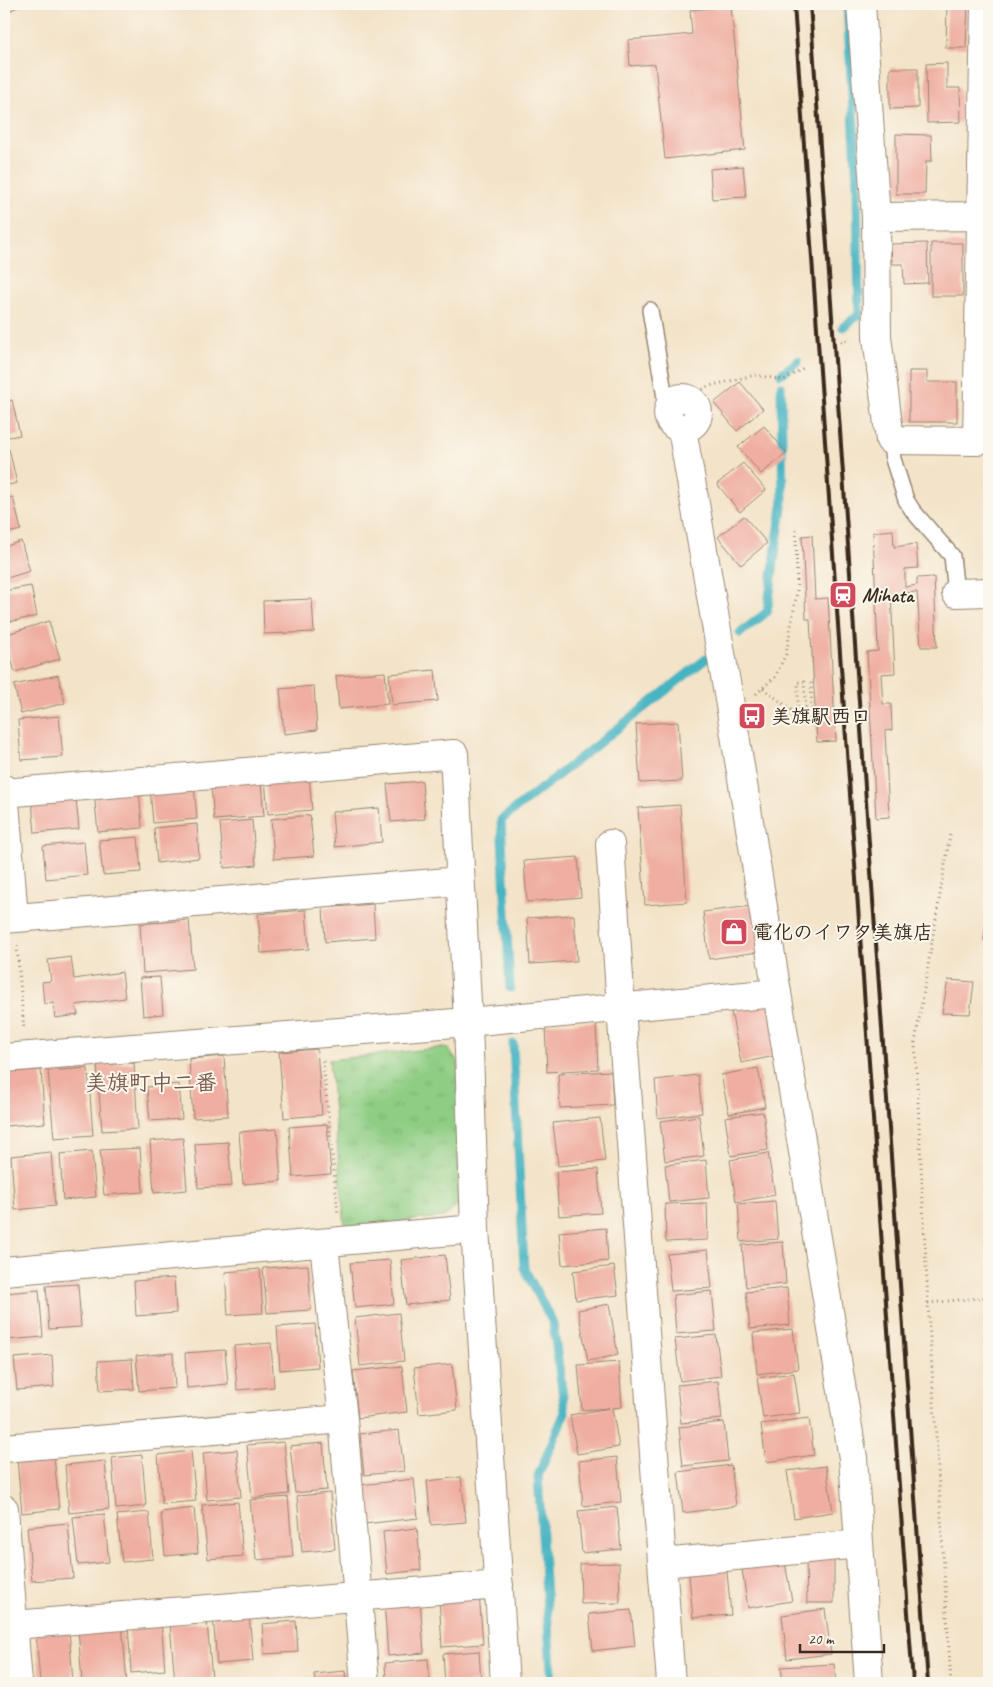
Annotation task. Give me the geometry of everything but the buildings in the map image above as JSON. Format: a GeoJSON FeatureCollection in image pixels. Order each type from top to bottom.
{"type":"FeatureCollection","features":[{"type":"Feature","properties":{"kind":"street"},"geometry":{"type":"LineString","coordinates":[[861,4],[876,217],[877,338],[890,440],[977,441],[985,216],[985,4]]}},
{"type":"Feature","properties":{"kind":"street"},"geometry":{"type":"LineString","coordinates":[[876,217],[985,216]]}},
{"type":"Feature","properties":{"kind":"street"},"geometry":{"type":"LineString","coordinates":[[693,401],[683,398],[670,405],[675,422],[729,701],[853,1458],[869,1683]]}},
{"type":"Feature","properties":{"kind":"street"},"geometry":{"type":"LineString","coordinates":[[956,593],[989,592]]}},
{"type":"Feature","properties":{"kind":"street"},"geometry":{"type":"LineString","coordinates":[[460,881],[9,919],[4,792],[454,754],[468,1022],[475,1230],[505,1683]]}},
{"type":"Feature","properties":{"kind":"street"},"geometry":{"type":"LineString","coordinates":[[610,844],[671,1683]]}},
{"type":"Feature","properties":{"kind":"street"},"geometry":{"type":"LineString","coordinates":[[15,1056],[468,1022],[777,993]]}},
{"type":"Feature","properties":{"kind":"street"},"geometry":{"type":"LineString","coordinates":[[4,1271],[475,1230]]}},
{"type":"Feature","properties":{"kind":"street"},"geometry":{"type":"LineString","coordinates":[[333,1243],[343,1419],[365,1683]]}},
{"type":"Feature","properties":{"kind":"street"},"geometry":{"type":"LineString","coordinates":[[4,1448],[343,1419]]}},
{"type":"Feature","properties":{"kind":"street"},"geometry":{"type":"LineString","coordinates":[[4,1509],[18,1683]]}},
{"type":"Feature","properties":{"kind":"street"},"geometry":{"type":"LineString","coordinates":[[663,1563],[860,1544]]}},
{"type":"Feature","properties":{"kind":"street"},"geometry":{"type":"LineString","coordinates":[[14,1625],[499,1585]]}},
{"type":"Feature","properties":{"kind":"lane"},"geometry":{"type":"LineString","coordinates":[[650,310],[675,422]]}},
{"type":"Feature","properties":{"kind":"lane"},"geometry":{"type":"LineString","coordinates":[[890,440],[893,458],[906,500],[913,511],[952,556],[956,593]]}},
{"type":"Feature","properties":{"kind":"path"},"geometry":{"type":"LineString","coordinates":[[693,401],[705,387],[755,375],[784,380],[805,366]]}},
{"type":"Feature","properties":{"kind":"path"},"geometry":{"type":"LineString","coordinates":[[796,529],[797,592],[786,654],[775,676],[763,688],[795,713],[798,713],[798,682],[804,682],[806,712],[812,712],[811,682],[814,682]]}},
{"type":"Feature","properties":{"kind":"path"},"geometry":{"type":"LineString","coordinates":[[950,835],[915,1043],[928,1303],[951,1683]]}},
{"type":"Feature","properties":{"kind":"path"},"geometry":{"type":"LineString","coordinates":[[9,919],[15,1056]]}},
{"type":"Feature","properties":{"kind":"path"},"geometry":{"type":"LineString","coordinates":[[323,1055],[333,1243]]}},
{"type":"Feature","properties":{"kind":"path"},"geometry":{"type":"LineString","coordinates":[[928,1303],[989,1297]]}},
{"type":"Feature","properties":{"kind":"green space"},"geometry":{"type":"Polygon","coordinates":[[[446,1047],[458,1061],[459,1204],[445,1217],[345,1227],[329,1060],[446,1047]]]}},
{"type":"Feature","properties":{"kind":"waterway"},"geometry":{"type":"LineString","coordinates":[[843,327],[859,315],[857,183],[847,4]]}},
{"type":"Feature","properties":{"kind":"waterway"},"geometry":{"type":"LineString","coordinates":[[781,374],[798,361]]}},
{"type":"Feature","properties":{"kind":"waterway"},"geometry":{"type":"LineString","coordinates":[[740,633],[767,612],[783,500],[781,386]]}},
{"type":"Feature","properties":{"kind":"waterway"},"geometry":{"type":"LineString","coordinates":[[510,988],[501,820],[706,659]]}},
{"type":"Feature","properties":{"kind":"waterway"},"geometry":{"type":"LineString","coordinates":[[513,1044],[524,1268],[553,1323],[565,1412],[538,1476],[552,1683]]}},
{"type":"Feature","properties":{"kind":"railway"},"geometry":{"type":"LineString","coordinates":[[794,4],[913,1683]]}},
{"type":"Feature","properties":{"kind":"railway"},"geometry":{"type":"LineString","coordinates":[[810,4],[928,1683]]}},
{"type":"Feature","properties":{"kind":"place","name":"Mihata"},"geometry":{"type":"Point","coordinates":[843,595]}},
{"type":"Feature","properties":{"kind":"place","name":"美旗駅西口"},"geometry":{"type":"Point","coordinates":[752,716]}},
{"type":"Feature","properties":{"kind":"place","name":"電化のイワタ美旗店"},"geometry":{"type":"Point","coordinates":[734,932]}},
{"type":"Feature","properties":{"kind":"district","name":"美旗町中二番"},"geometry":{"type":"Point","coordinates":[151,1082]}}]}
